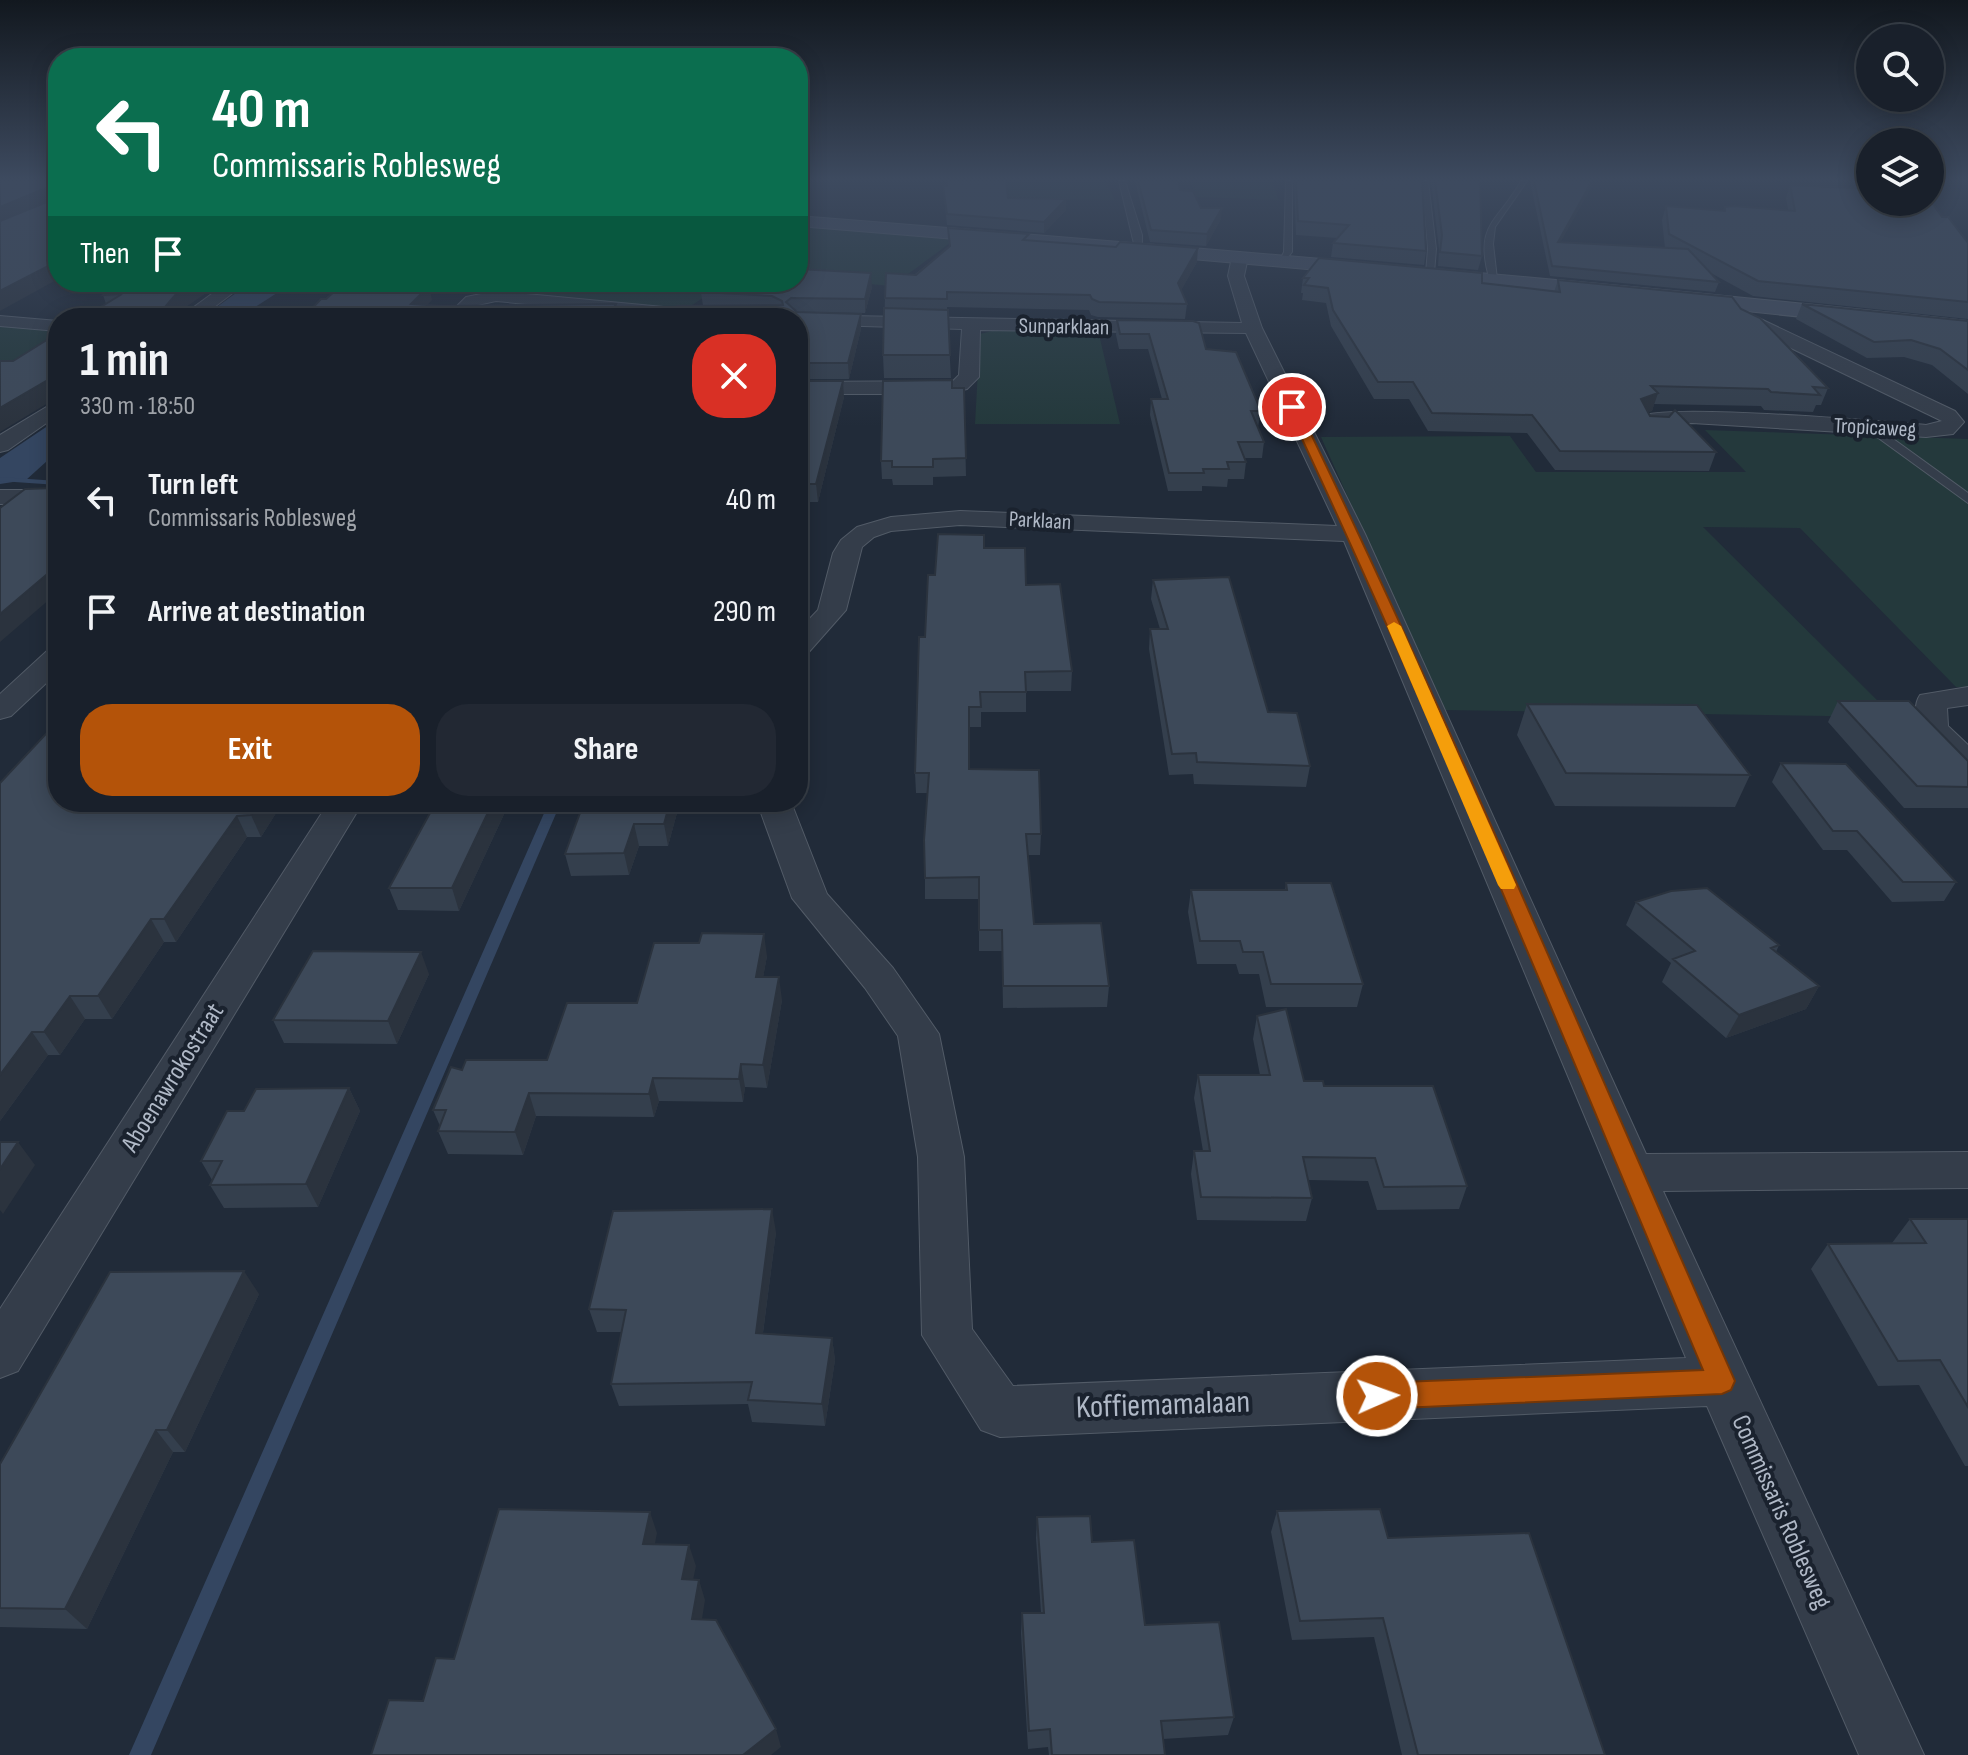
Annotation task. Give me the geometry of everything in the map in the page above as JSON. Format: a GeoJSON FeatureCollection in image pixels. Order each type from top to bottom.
{"type":"FeatureCollection","features":[{"type":"Feature","properties":{"kind":"main road"},"geometry":{"type":"LineString","coordinates":[[1317,263],[1733,302],[1968,328]]}},
{"type":"Feature","properties":{"kind":"street","name":"Commissaris Roblesweg"},"geometry":{"type":"LineString","coordinates":[[1239,263],[1236,276],[1253,328],[1353,534],[1722,1381],[1892,1755]]}},
{"type":"Feature","properties":{"kind":"street"},"geometry":{"type":"LineString","coordinates":[[202,308],[225,292]]}},
{"type":"Feature","properties":{"kind":"street"},"geometry":{"type":"LineString","coordinates":[[465,308],[472,301],[496,296],[622,308]]}},
{"type":"Feature","properties":{"kind":"street","name":"Tropicaweg"},"geometry":{"type":"LineString","coordinates":[[1655,427],[1648,420],[1651,416],[1926,431],[1945,429],[1953,422],[1948,415],[1743,318],[1733,302]]}},
{"type":"Feature","properties":{"kind":"street","name":"Sunparklaan"},"geometry":{"type":"LineString","coordinates":[[808,319],[971,325],[1253,328]]}},
{"type":"Feature","properties":{"kind":"street"},"geometry":{"type":"LineString","coordinates":[[0,321],[48,325]]}},
{"type":"Feature","properties":{"kind":"street"},"geometry":{"type":"LineString","coordinates":[[808,388],[932,389],[960,385],[969,377],[971,325]]}},
{"type":"Feature","properties":{"kind":"street"},"geometry":{"type":"LineString","coordinates":[[0,445],[48,413]]}},
{"type":"Feature","properties":{"kind":"street"},"geometry":{"type":"LineString","coordinates":[[0,497],[48,497]]}},
{"type":"Feature","properties":{"kind":"street","name":"Parklaan"},"geometry":{"type":"LineString","coordinates":[[808,636],[832,610],[847,555],[856,539],[878,528],[923,520],[960,518],[1353,534]]}},
{"type":"Feature","properties":{"kind":"street"},"geometry":{"type":"LineString","coordinates":[[0,710],[48,665]]}},
{"type":"Feature","properties":{"kind":"street"},"geometry":{"type":"LineString","coordinates":[[1968,696],[1931,701],[1933,728],[1968,763]]}},
{"type":"Feature","properties":{"kind":"street","name":"Aboenawrokostraat"},"geometry":{"type":"LineString","coordinates":[[0,1354],[340,812]]}},
{"type":"Feature","properties":{"kind":"street","name":"Koffiemamalaan"},"geometry":{"type":"LineString","coordinates":[[778,812],[810,898],[879,978],[918,1034],[941,1157],[947,1335],[1000,1412],[1722,1381]]}},
{"type":"Feature","properties":{"kind":"street"},"geometry":{"type":"LineString","coordinates":[[1632,1173],[1968,1170]]}},
{"type":"Feature","properties":{"kind":"lane"},"geometry":{"type":"LineString","coordinates":[[1430,273],[1431,263]]}},
{"type":"Feature","properties":{"kind":"lane"},"geometry":{"type":"LineString","coordinates":[[1491,263],[1493,279]]}},
{"type":"Feature","properties":{"kind":"lane"},"geometry":{"type":"LineString","coordinates":[[1870,427],[1968,499]]}},
{"type":"Feature","properties":{"kind":"green space"},"geometry":{"type":"Polygon","coordinates":[[[808,263],[923,263],[892,286],[808,279],[808,263]]]}},
{"type":"Feature","properties":{"kind":"green space"},"geometry":{"type":"Polygon","coordinates":[[[478,292],[711,292],[688,308],[478,292]]]}},
{"type":"Feature","properties":{"kind":"green space"},"geometry":{"type":"Polygon","coordinates":[[[6,323],[48,328],[48,374],[0,375],[0,327],[6,323]]]}},
{"type":"Feature","properties":{"kind":"green space"},"geometry":{"type":"Polygon","coordinates":[[[1004,328],[1098,330],[1120,424],[975,424],[980,334],[1004,328]]]}},
{"type":"Feature","properties":{"kind":"green space"},"geometry":{"type":"Polygon","coordinates":[[[1705,430],[1968,439],[1968,687],[1956,687],[1800,528],[1703,527],[1894,717],[1443,710],[1321,437],[1510,436],[1536,472],[1746,472],[1705,430]]]}},
{"type":"Feature","properties":{"kind":"water"},"geometry":{"type":"Polygon","coordinates":[[[237,292],[278,292],[254,308],[216,308],[237,292]]]}},
{"type":"Feature","properties":{"kind":"water"},"geometry":{"type":"Polygon","coordinates":[[[48,426],[48,460],[26,480],[0,484],[0,458],[48,426]]]}},
{"type":"Feature","properties":{"kind":"building"},"geometry":{"type":"Polygon","coordinates":[[[0,263],[48,263],[48,266],[0,291],[0,263]]]}},
{"type":"Feature","properties":{"kind":"building"},"geometry":{"type":"Polygon","coordinates":[[[930,263],[1189,263],[1178,283],[1187,304],[1099,302],[1090,295],[947,292],[947,299],[885,298],[886,273],[916,275],[930,263]]]}},
{"type":"Feature","properties":{"kind":"building"},"geometry":{"type":"Polygon","coordinates":[[[1315,263],[1372,263],[1482,273],[1482,283],[1560,292],[1558,280],[1732,297],[1741,309],[1760,318],[1828,388],[1813,387],[1820,395],[1771,392],[1768,389],[1651,386],[1658,393],[1641,399],[1650,416],[1669,417],[1675,410],[1716,452],[1560,451],[1532,415],[1432,413],[1413,382],[1378,382],[1333,310],[1328,288],[1304,285],[1309,278],[1303,278],[1315,263]]]}},
{"type":"Feature","properties":{"kind":"building"},"geometry":{"type":"Polygon","coordinates":[[[1551,263],[1701,263],[1719,282],[1552,266],[1551,263]]]}},
{"type":"Feature","properties":{"kind":"building"},"geometry":{"type":"Polygon","coordinates":[[[1724,263],[1968,263],[1968,302],[1758,281],[1724,263]]]}},
{"type":"Feature","properties":{"kind":"building"},"geometry":{"type":"Polygon","coordinates":[[[808,270],[871,273],[865,299],[791,298],[786,302],[793,308],[674,308],[783,305],[782,301],[772,296],[701,292],[808,292],[808,270]]]}},
{"type":"Feature","properties":{"kind":"building"},"geometry":{"type":"Polygon","coordinates":[[[107,292],[179,292],[165,307],[152,308],[99,308],[122,294],[103,295],[107,292]]]}},
{"type":"Feature","properties":{"kind":"building"},"geometry":{"type":"Polygon","coordinates":[[[334,292],[423,292],[411,304],[616,304],[614,308],[312,308],[321,299],[334,292]]]}},
{"type":"Feature","properties":{"kind":"building"},"geometry":{"type":"Polygon","coordinates":[[[1802,304],[1968,321],[1968,370],[1940,349],[1911,340],[1874,342],[1802,304]]]}},
{"type":"Feature","properties":{"kind":"building"},"geometry":{"type":"Polygon","coordinates":[[[884,308],[948,310],[950,355],[883,355],[884,308]]]}},
{"type":"Feature","properties":{"kind":"building"},"geometry":{"type":"Polygon","coordinates":[[[808,312],[861,314],[848,363],[808,363],[808,312]]]}},
{"type":"Feature","properties":{"kind":"building"},"geometry":{"type":"Polygon","coordinates":[[[1117,320],[1193,321],[1199,323],[1206,349],[1236,352],[1261,411],[1251,411],[1264,442],[1238,442],[1246,462],[1227,462],[1229,469],[1203,469],[1204,473],[1169,473],[1151,399],[1168,399],[1149,334],[1120,334],[1117,320]]]}},
{"type":"Feature","properties":{"kind":"building"},"geometry":{"type":"Polygon","coordinates":[[[48,339],[48,380],[0,408],[0,361],[13,361],[48,339]]]}},
{"type":"Feature","properties":{"kind":"building"},"geometry":{"type":"Polygon","coordinates":[[[952,380],[952,388],[964,388],[966,458],[933,459],[933,467],[892,467],[892,461],[881,461],[883,381],[952,380]]]}},
{"type":"Feature","properties":{"kind":"building"},"geometry":{"type":"Polygon","coordinates":[[[808,381],[843,381],[816,484],[808,484],[808,381]]]}},
{"type":"Feature","properties":{"kind":"building"},"geometry":{"type":"Polygon","coordinates":[[[48,488],[48,573],[0,614],[0,508],[25,489],[48,488]]]}},
{"type":"Feature","properties":{"kind":"building"},"geometry":{"type":"Polygon","coordinates":[[[938,534],[984,535],[984,548],[1025,548],[1026,585],[1060,584],[1072,671],[1025,672],[1026,692],[980,692],[981,707],[969,707],[969,769],[1039,770],[1041,834],[1026,834],[1034,924],[1101,923],[1109,986],[1003,986],[1002,930],[979,930],[979,877],[925,878],[924,840],[929,773],[915,773],[919,637],[925,637],[928,575],[935,575],[938,534]]]}},
{"type":"Feature","properties":{"kind":"building"},"geometry":{"type":"Polygon","coordinates":[[[1229,577],[1268,712],[1297,713],[1310,766],[1197,762],[1196,753],[1172,754],[1150,629],[1168,629],[1153,580],[1229,577]]]}},
{"type":"Feature","properties":{"kind":"building"},"geometry":{"type":"Polygon","coordinates":[[[1838,701],[1909,701],[1968,761],[1968,787],[1917,786],[1838,701]]]}},
{"type":"Feature","properties":{"kind":"building"},"geometry":{"type":"Polygon","coordinates":[[[1527,704],[1697,705],[1750,775],[1566,773],[1527,704]]]}},
{"type":"Feature","properties":{"kind":"building"},"geometry":{"type":"Polygon","coordinates":[[[48,732],[48,812],[253,812],[251,815],[237,816],[164,919],[151,919],[98,996],[70,996],[44,1032],[32,1032],[0,1075],[0,783],[48,732]]]}},
{"type":"Feature","properties":{"kind":"building"},"geometry":{"type":"Polygon","coordinates":[[[1781,763],[1846,764],[1956,882],[1903,882],[1857,831],[1833,831],[1781,763]]]}},
{"type":"Feature","properties":{"kind":"building"},"geometry":{"type":"Polygon","coordinates":[[[431,812],[488,812],[452,888],[389,888],[431,812]]]}},
{"type":"Feature","properties":{"kind":"building"},"geometry":{"type":"Polygon","coordinates":[[[580,812],[667,812],[664,824],[634,824],[624,853],[565,854],[580,812]]]}},
{"type":"Feature","properties":{"kind":"building"},"geometry":{"type":"Polygon","coordinates":[[[1286,883],[1331,883],[1363,984],[1271,984],[1263,952],[1243,952],[1240,941],[1200,941],[1191,890],[1287,890],[1286,883]]]}},
{"type":"Feature","properties":{"kind":"building"},"geometry":{"type":"Polygon","coordinates":[[[1707,888],[1779,945],[1771,948],[1819,986],[1739,1015],[1673,959],[1695,951],[1636,902],[1671,891],[1707,888]]]}},
{"type":"Feature","properties":{"kind":"building"},"geometry":{"type":"Polygon","coordinates":[[[702,933],[764,934],[756,977],[779,977],[763,1065],[741,1064],[739,1079],[653,1078],[649,1094],[529,1093],[515,1132],[438,1131],[446,1110],[433,1110],[451,1067],[462,1070],[466,1060],[547,1060],[567,1003],[637,1003],[654,943],[699,943],[702,933]]]}},
{"type":"Feature","properties":{"kind":"building"},"geometry":{"type":"Polygon","coordinates":[[[313,951],[421,952],[388,1021],[273,1020],[313,951]]]}},
{"type":"Feature","properties":{"kind":"building"},"geometry":{"type":"Polygon","coordinates":[[[1286,1009],[1304,1081],[1323,1081],[1324,1086],[1433,1086],[1467,1186],[1384,1187],[1375,1158],[1303,1157],[1312,1198],[1201,1197],[1194,1151],[1210,1151],[1198,1075],[1270,1075],[1257,1016],[1286,1009]]]}},
{"type":"Feature","properties":{"kind":"building"},"geometry":{"type":"Polygon","coordinates":[[[349,1088],[306,1184],[210,1185],[222,1161],[201,1161],[227,1111],[244,1111],[256,1089],[349,1088]]]}},
{"type":"Feature","properties":{"kind":"building"},"geometry":{"type":"Polygon","coordinates":[[[0,1142],[18,1142],[0,1169],[0,1142]]]}},
{"type":"Feature","properties":{"kind":"building"},"geometry":{"type":"Polygon","coordinates":[[[772,1209],[756,1333],[832,1338],[822,1404],[748,1400],[752,1382],[611,1384],[626,1310],[589,1309],[613,1211],[772,1209]]]}},
{"type":"Feature","properties":{"kind":"building"},"geometry":{"type":"Polygon","coordinates":[[[1910,1219],[1968,1219],[1968,1407],[1940,1360],[1898,1361],[1828,1244],[1926,1243],[1910,1219]]]}},
{"type":"Feature","properties":{"kind":"building"},"geometry":{"type":"Polygon","coordinates":[[[244,1271],[167,1430],[156,1430],[65,1609],[0,1608],[0,1464],[110,1272],[244,1271]]]}},
{"type":"Feature","properties":{"kind":"building"},"geometry":{"type":"Polygon","coordinates":[[[499,1509],[650,1512],[643,1544],[689,1545],[682,1579],[699,1580],[692,1619],[716,1620],[776,1729],[743,1755],[371,1755],[389,1700],[423,1701],[436,1658],[454,1659],[499,1509]]]}},
{"type":"Feature","properties":{"kind":"building"},"geometry":{"type":"Polygon","coordinates":[[[1380,1509],[1388,1538],[1529,1533],[1605,1755],[1418,1755],[1383,1618],[1300,1621],[1277,1511],[1380,1509]]]}},
{"type":"Feature","properties":{"kind":"building"},"geometry":{"type":"Polygon","coordinates":[[[1090,1516],[1092,1542],[1134,1540],[1145,1625],[1219,1622],[1234,1717],[1161,1721],[1165,1755],[1052,1755],[1050,1729],[1029,1731],[1022,1613],[1044,1613],[1037,1517],[1090,1516]]]}},
{"type":"Feature","properties":{"kind":"waterway"},"geometry":{"type":"LineString","coordinates":[[0,479],[48,482]]}},
{"type":"Feature","properties":{"kind":"waterway"},"geometry":{"type":"LineString","coordinates":[[140,1755],[551,812]]}},
{"type":"Feature","properties":{"kind":"slow traffic"},"geometry":{"type":"LineString","coordinates":[[1394,626],[1507,885]]}},
{"type":"Feature","properties":{"kind":"route"},"geometry":{"type":"LineString","coordinates":[[1292,407],[1353,534],[1722,1381],[1377,1396]]}}]}
